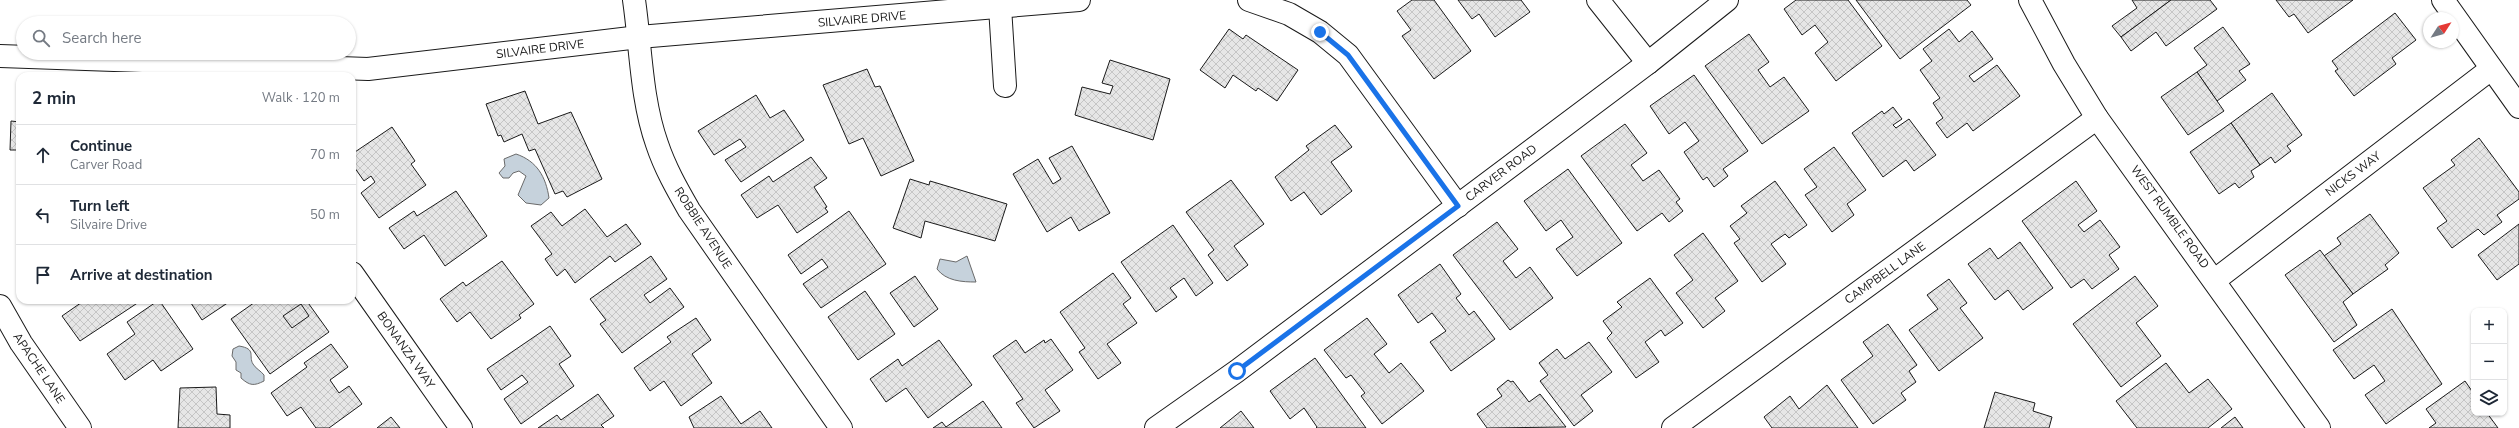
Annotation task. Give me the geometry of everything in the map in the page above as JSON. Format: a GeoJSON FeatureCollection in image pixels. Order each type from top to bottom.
{"type":"FeatureCollection","features":[{"type":"Feature","properties":{"kind":"street","name":"ROBBIE AVENUE"},"geometry":{"type":"LineString","coordinates":[[634,0],[647,107],[656,144],[672,180],[689,210],[841,428]]}},
{"type":"Feature","properties":{"kind":"street","name":"SILVAIRE DRIVE"},"geometry":{"type":"LineString","coordinates":[[77,60],[289,71],[368,69],[639,38],[1079,0]]}},
{"type":"Feature","properties":{"kind":"street"},"geometry":{"type":"LineString","coordinates":[[1249,0],[1289,14],[1320,32],[1348,55],[1458,206]]}},
{"type":"Feature","properties":{"kind":"street"},"geometry":{"type":"LineString","coordinates":[[1598,0],[1648,63]]}},
{"type":"Feature","properties":{"kind":"street","name":"CARVER ROAD"},"geometry":{"type":"LineString","coordinates":[[1156,428],[1237,371],[1458,206],[1648,63],[1727,0]]}},
{"type":"Feature","properties":{"kind":"street","name":"WEST RUMBLE ROAD"},"geometry":{"type":"LineString","coordinates":[[2030,0],[2064,64],[2097,118],[2215,280],[2319,428]]}},
{"type":"Feature","properties":{"kind":"street"},"geometry":{"type":"LineString","coordinates":[[2443,0],[2519,107]]}},
{"type":"Feature","properties":{"kind":"street"},"geometry":{"type":"LineString","coordinates":[[1000,7],[1005,86]]}},
{"type":"Feature","properties":{"kind":"street","name":"SILVAIRE DRIVE"},"geometry":{"type":"LineString","coordinates":[[0,56],[16,57]]}},
{"type":"Feature","properties":{"kind":"street","name":"NICKS WAY"},"geometry":{"type":"LineString","coordinates":[[2215,280],[2491,68]]}},
{"type":"Feature","properties":{"kind":"street","name":"CAMPBELL LANE"},"geometry":{"type":"LineString","coordinates":[[1673,428],[2097,118]]}},
{"type":"Feature","properties":{"kind":"street","name":"BONANZA WAY"},"geometry":{"type":"LineString","coordinates":[[356,279],[461,428]]}},
{"type":"Feature","properties":{"kind":"street","name":"APACHE LANE"},"geometry":{"type":"LineString","coordinates":[[0,306],[20,342],[80,428]]}},
{"type":"Feature","properties":{"kind":"shaded area"},"geometry":{"type":"Polygon","coordinates":[[[516,154],[535,165],[546,183],[549,198],[541,205],[526,203],[518,195],[526,176],[519,171],[513,173],[509,178],[503,178],[499,173],[505,166],[504,159],[516,154]]]}},
{"type":"Feature","properties":{"kind":"shaded area"},"geometry":{"type":"Polygon","coordinates":[[[967,256],[976,282],[955,280],[945,276],[937,269],[940,259],[956,262],[967,256]]]}},
{"type":"Feature","properties":{"kind":"shaded area"},"geometry":{"type":"Polygon","coordinates":[[[239,346],[245,347],[250,351],[253,364],[264,375],[264,381],[257,384],[252,384],[247,383],[241,378],[241,373],[236,370],[236,362],[232,356],[233,349],[239,346]]]}},
{"type":"Feature","properties":{"kind":"building"},"geometry":{"type":"Polygon","coordinates":[[[1412,0],[1434,0],[1471,51],[1434,79],[1402,36],[1411,30],[1397,11],[1412,0]]]}},
{"type":"Feature","properties":{"kind":"building"},"geometry":{"type":"Polygon","coordinates":[[[1458,0],[1521,0],[1530,12],[1495,37],[1479,14],[1472,19],[1458,0]]]}},
{"type":"Feature","properties":{"kind":"building"},"geometry":{"type":"Polygon","coordinates":[[[1796,0],[1848,0],[1882,46],[1836,81],[1815,53],[1828,42],[1815,25],[1802,35],[1784,9],[1796,0]]]}},
{"type":"Feature","properties":{"kind":"building"},"geometry":{"type":"Polygon","coordinates":[[[1856,0],[1967,0],[1971,5],[1900,59],[1856,0]]]}},
{"type":"Feature","properties":{"kind":"building"},"geometry":{"type":"Polygon","coordinates":[[[2132,0],[2171,0],[2121,37],[2112,26],[2137,8],[2132,0]]]}},
{"type":"Feature","properties":{"kind":"building"},"geometry":{"type":"Polygon","coordinates":[[[2171,0],[2210,0],[2217,9],[2166,46],[2156,32],[2131,51],[2121,37],[2171,0]]]}},
{"type":"Feature","properties":{"kind":"building"},"geometry":{"type":"Polygon","coordinates":[[[2276,0],[2353,0],[2308,33],[2294,14],[2289,17],[2276,0]]]}},
{"type":"Feature","properties":{"kind":"building"},"geometry":{"type":"Polygon","coordinates":[[[2395,13],[2416,40],[2392,58],[2396,64],[2354,96],[2335,71],[2338,69],[2332,61],[2395,13]]]}},
{"type":"Feature","properties":{"kind":"building"},"geometry":{"type":"Polygon","coordinates":[[[2223,27],[2250,64],[2239,71],[2246,80],[2217,101],[2197,72],[2207,65],[2194,48],[2223,27]]]}},
{"type":"Feature","properties":{"kind":"building"},"geometry":{"type":"Polygon","coordinates":[[[1229,29],[1243,39],[1246,35],[1298,70],[1277,101],[1258,88],[1256,91],[1233,75],[1225,88],[1200,70],[1229,29]]]}},
{"type":"Feature","properties":{"kind":"building"},"geometry":{"type":"Polygon","coordinates":[[[1949,29],[1959,42],[1972,31],[1993,59],[1969,76],[1974,82],[1997,65],[2020,96],[1973,131],[1967,123],[1947,138],[1936,123],[1943,118],[1933,103],[1940,98],[1920,70],[1932,61],[1923,49],[1949,29]]]}},
{"type":"Feature","properties":{"kind":"building"},"geometry":{"type":"Polygon","coordinates":[[[1749,34],[1769,62],[1758,70],[1770,87],[1784,77],[1809,111],[1762,144],[1705,66],[1749,34]]]}},
{"type":"Feature","properties":{"kind":"building"},"geometry":{"type":"Polygon","coordinates":[[[1110,60],[1170,79],[1153,140],[1075,115],[1082,87],[1110,94],[1113,86],[1102,83],[1110,60]]]}},
{"type":"Feature","properties":{"kind":"building"},"geometry":{"type":"Polygon","coordinates":[[[867,69],[875,87],[880,86],[914,161],[881,176],[863,138],[849,144],[823,85],[867,69]]]}},
{"type":"Feature","properties":{"kind":"building"},"geometry":{"type":"Polygon","coordinates":[[[2197,72],[2224,111],[2188,135],[2161,97],[2197,72]]]}},
{"type":"Feature","properties":{"kind":"building"},"geometry":{"type":"Polygon","coordinates":[[[1694,75],[1748,151],[1723,169],[1728,176],[1714,187],[1707,177],[1703,180],[1684,152],[1699,141],[1685,122],[1669,134],[1650,106],[1694,75]]]}},
{"type":"Feature","properties":{"kind":"building"},"geometry":{"type":"Polygon","coordinates":[[[525,91],[538,124],[571,112],[602,179],[567,197],[563,191],[555,194],[535,149],[529,151],[522,134],[504,142],[501,135],[498,136],[486,104],[525,91]]]}},
{"type":"Feature","properties":{"kind":"building"},"geometry":{"type":"Polygon","coordinates":[[[2272,93],[2302,135],[2287,146],[2291,151],[2275,163],[2271,157],[2260,165],[2231,123],[2272,93]]]}},
{"type":"Feature","properties":{"kind":"building"},"geometry":{"type":"Polygon","coordinates":[[[756,95],[770,118],[784,110],[804,140],[741,182],[725,160],[746,147],[740,139],[714,155],[698,131],[756,95]]]}},
{"type":"Feature","properties":{"kind":"building"},"geometry":{"type":"Polygon","coordinates":[[[1893,107],[1902,119],[1893,125],[1896,128],[1909,119],[1936,155],[1914,171],[1906,160],[1883,177],[1852,133],[1882,111],[1884,114],[1893,107]]]}},
{"type":"Feature","properties":{"kind":"building"},"geometry":{"type":"Polygon","coordinates":[[[11,121],[16,122],[16,150],[10,150],[11,121]]]}},
{"type":"Feature","properties":{"kind":"building"},"geometry":{"type":"Polygon","coordinates":[[[2231,123],[2260,165],[2251,171],[2254,177],[2239,188],[2235,183],[2219,194],[2190,152],[2231,123]]]}},
{"type":"Feature","properties":{"kind":"building"},"geometry":{"type":"Polygon","coordinates":[[[1625,124],[1647,153],[1631,165],[1643,181],[1659,170],[1680,199],[1676,202],[1683,211],[1669,222],[1662,213],[1637,231],[1581,156],[1625,124]]]}},
{"type":"Feature","properties":{"kind":"building"},"geometry":{"type":"Polygon","coordinates":[[[1335,125],[1352,147],[1331,162],[1352,191],[1321,215],[1304,192],[1291,201],[1275,177],[1309,150],[1306,146],[1335,125]]]}},
{"type":"Feature","properties":{"kind":"building"},"geometry":{"type":"Polygon","coordinates":[[[392,127],[415,161],[411,164],[426,185],[379,218],[361,193],[375,182],[371,176],[364,181],[356,170],[356,151],[392,127]]]}},
{"type":"Feature","properties":{"kind":"building"},"geometry":{"type":"Polygon","coordinates":[[[2479,138],[2519,192],[2519,199],[2497,215],[2502,222],[2484,235],[2478,229],[2452,248],[2437,228],[2447,221],[2423,188],[2455,165],[2451,160],[2479,138]]]}},
{"type":"Feature","properties":{"kind":"building"},"geometry":{"type":"Polygon","coordinates":[[[1072,146],[1110,213],[1079,231],[1071,217],[1047,232],[1013,174],[1038,159],[1053,184],[1061,179],[1049,158],[1072,146]]]}},
{"type":"Feature","properties":{"kind":"building"},"geometry":{"type":"Polygon","coordinates":[[[1834,147],[1866,190],[1847,204],[1854,215],[1832,232],[1805,195],[1817,187],[1804,169],[1834,147]]]}},
{"type":"Feature","properties":{"kind":"building"},"geometry":{"type":"Polygon","coordinates":[[[811,157],[827,178],[814,187],[827,207],[825,208],[828,212],[797,233],[778,205],[757,218],[741,195],[769,176],[773,182],[811,157]]]}},
{"type":"Feature","properties":{"kind":"building"},"geometry":{"type":"Polygon","coordinates":[[[1568,169],[1622,243],[1577,276],[1556,249],[1573,237],[1561,220],[1546,231],[1524,201],[1568,169]]]}},
{"type":"Feature","properties":{"kind":"building"},"geometry":{"type":"Polygon","coordinates":[[[910,179],[929,185],[930,181],[1007,204],[995,241],[925,221],[921,238],[893,228],[910,179]]]}},
{"type":"Feature","properties":{"kind":"building"},"geometry":{"type":"Polygon","coordinates":[[[1231,180],[1264,224],[1234,246],[1248,265],[1227,281],[1208,255],[1214,250],[1186,212],[1231,180]]]}},
{"type":"Feature","properties":{"kind":"building"},"geometry":{"type":"Polygon","coordinates":[[[1775,181],[1807,225],[1789,238],[1785,234],[1771,244],[1786,264],[1762,282],[1734,243],[1740,239],[1730,226],[1747,213],[1741,206],[1775,181]]]}},
{"type":"Feature","properties":{"kind":"building"},"geometry":{"type":"Polygon","coordinates":[[[2076,181],[2097,211],[2078,225],[2084,232],[2100,220],[2120,247],[2109,255],[2119,269],[2092,289],[2084,279],[2071,288],[2022,221],[2076,181]]]}},
{"type":"Feature","properties":{"kind":"building"},"geometry":{"type":"Polygon","coordinates":[[[456,191],[487,236],[445,266],[424,235],[404,249],[389,228],[414,211],[417,216],[456,191]]]}},
{"type":"Feature","properties":{"kind":"building"},"geometry":{"type":"Polygon","coordinates":[[[585,209],[607,237],[626,224],[641,244],[615,262],[610,256],[575,283],[565,269],[557,276],[545,259],[552,254],[531,226],[551,212],[562,226],[585,209]]]}},
{"type":"Feature","properties":{"kind":"building"},"geometry":{"type":"Polygon","coordinates":[[[849,211],[886,264],[821,308],[803,284],[828,267],[822,259],[801,274],[788,255],[849,211]]]}},
{"type":"Feature","properties":{"kind":"building"},"geometry":{"type":"Polygon","coordinates":[[[2370,214],[2399,253],[2385,265],[2388,269],[2353,294],[2324,256],[2341,244],[2337,238],[2370,214]]]}},
{"type":"Feature","properties":{"kind":"building"},"geometry":{"type":"Polygon","coordinates":[[[1497,222],[1518,249],[1503,261],[1516,278],[1530,267],[1553,298],[1510,330],[1453,255],[1497,222]]]}},
{"type":"Feature","properties":{"kind":"building"},"geometry":{"type":"Polygon","coordinates":[[[2519,224],[2519,264],[2497,280],[2478,255],[2519,224]]]}},
{"type":"Feature","properties":{"kind":"building"},"geometry":{"type":"Polygon","coordinates":[[[1173,225],[1213,283],[1196,296],[1184,278],[1170,288],[1177,297],[1156,312],[1121,262],[1173,225]]]}},
{"type":"Feature","properties":{"kind":"building"},"geometry":{"type":"Polygon","coordinates":[[[1703,233],[1738,281],[1715,298],[1725,311],[1703,328],[1676,293],[1693,280],[1674,255],[1703,233]]]}},
{"type":"Feature","properties":{"kind":"building"},"geometry":{"type":"Polygon","coordinates":[[[2020,242],[2053,288],[2023,310],[2008,290],[1995,300],[1968,264],[1990,248],[1998,259],[2020,242]]]}},
{"type":"Feature","properties":{"kind":"building"},"geometry":{"type":"Polygon","coordinates":[[[2320,250],[2353,294],[2343,302],[2357,325],[2334,342],[2285,275],[2320,250]]]}},
{"type":"Feature","properties":{"kind":"building"},"geometry":{"type":"Polygon","coordinates":[[[651,256],[667,279],[644,295],[650,303],[670,288],[684,307],[622,353],[600,324],[606,320],[590,299],[651,256]]]}},
{"type":"Feature","properties":{"kind":"building"},"geometry":{"type":"Polygon","coordinates":[[[502,261],[534,304],[519,315],[521,318],[491,339],[470,312],[457,322],[440,299],[463,282],[466,286],[502,261]]]}},
{"type":"Feature","properties":{"kind":"building"},"geometry":{"type":"Polygon","coordinates":[[[1440,264],[1461,294],[1456,298],[1469,315],[1474,311],[1495,339],[1451,371],[1430,342],[1446,331],[1432,313],[1418,323],[1398,295],[1440,264]]]}},
{"type":"Feature","properties":{"kind":"building"},"geometry":{"type":"Polygon","coordinates":[[[1113,273],[1131,298],[1123,304],[1137,323],[1107,344],[1121,363],[1098,379],[1079,352],[1085,348],[1060,312],[1113,273]]]}},
{"type":"Feature","properties":{"kind":"building"},"geometry":{"type":"Polygon","coordinates":[[[915,276],[938,309],[914,327],[890,293],[915,276]]]}},
{"type":"Feature","properties":{"kind":"building"},"geometry":{"type":"Polygon","coordinates":[[[2135,276],[2158,306],[2136,323],[2161,356],[2121,387],[2073,324],[2135,276]]]}},
{"type":"Feature","properties":{"kind":"building"},"geometry":{"type":"Polygon","coordinates":[[[1650,278],[1683,323],[1665,336],[1661,330],[1645,342],[1659,362],[1636,378],[1607,338],[1612,333],[1603,321],[1622,307],[1617,302],[1650,278]]]}},
{"type":"Feature","properties":{"kind":"building"},"geometry":{"type":"Polygon","coordinates":[[[1949,279],[1967,303],[1960,308],[1983,338],[1939,371],[1909,330],[1938,309],[1927,295],[1949,279]]]}},
{"type":"Feature","properties":{"kind":"building"},"geometry":{"type":"Polygon","coordinates":[[[865,291],[895,334],[858,360],[828,317],[865,291]]]}},
{"type":"Feature","properties":{"kind":"building"},"geometry":{"type":"Polygon","coordinates":[[[79,304],[136,304],[80,341],[62,316],[79,304]]]}},
{"type":"Feature","properties":{"kind":"building"},"geometry":{"type":"Polygon","coordinates":[[[153,304],[162,304],[193,349],[161,371],[153,360],[125,380],[107,354],[135,334],[127,322],[153,304]]]}},
{"type":"Feature","properties":{"kind":"building"},"geometry":{"type":"Polygon","coordinates":[[[192,304],[226,304],[202,320],[192,304]]]}},
{"type":"Feature","properties":{"kind":"building"},"geometry":{"type":"Polygon","coordinates":[[[252,304],[309,304],[329,332],[270,374],[231,319],[252,304]]]}},
{"type":"Feature","properties":{"kind":"building"},"geometry":{"type":"Polygon","coordinates":[[[301,304],[309,316],[292,328],[283,316],[301,304]]]}},
{"type":"Feature","properties":{"kind":"building"},"geometry":{"type":"Polygon","coordinates":[[[2392,309],[2442,384],[2386,424],[2365,395],[2385,381],[2374,365],[2354,379],[2333,350],[2392,309]]]}},
{"type":"Feature","properties":{"kind":"building"},"geometry":{"type":"Polygon","coordinates":[[[696,318],[711,340],[692,354],[712,383],[681,406],[664,381],[650,391],[634,368],[671,342],[667,337],[696,318]]]}},
{"type":"Feature","properties":{"kind":"building"},"geometry":{"type":"Polygon","coordinates":[[[1367,318],[1387,344],[1374,354],[1389,373],[1401,363],[1424,391],[1382,424],[1361,396],[1365,393],[1351,375],[1346,378],[1324,350],[1367,318]]]}},
{"type":"Feature","properties":{"kind":"building"},"geometry":{"type":"Polygon","coordinates":[[[1888,324],[1917,365],[1909,371],[1916,382],[1901,393],[1906,400],[1873,424],[1841,380],[1873,356],[1863,342],[1888,324]]]}},
{"type":"Feature","properties":{"kind":"building"},"geometry":{"type":"Polygon","coordinates":[[[550,326],[571,356],[559,364],[574,386],[521,424],[504,399],[528,382],[522,375],[501,390],[487,369],[550,326]]]}},
{"type":"Feature","properties":{"kind":"building"},"geometry":{"type":"Polygon","coordinates":[[[1051,339],[1073,370],[1045,390],[1060,411],[1034,428],[1016,403],[1023,399],[993,356],[1016,340],[1025,353],[1044,340],[1045,343],[1051,339]]]}},
{"type":"Feature","properties":{"kind":"building"},"geometry":{"type":"Polygon","coordinates":[[[939,340],[972,385],[928,418],[906,388],[886,402],[870,379],[898,359],[902,366],[939,340]]]}},
{"type":"Feature","properties":{"kind":"building"},"geometry":{"type":"Polygon","coordinates":[[[1589,342],[1612,372],[1581,395],[1593,411],[1574,426],[1540,381],[1548,375],[1539,363],[1557,349],[1565,359],[1589,342]]]}},
{"type":"Feature","properties":{"kind":"building"},"geometry":{"type":"Polygon","coordinates":[[[331,344],[348,367],[330,380],[339,393],[349,386],[362,404],[329,428],[316,428],[301,407],[287,416],[271,393],[307,367],[304,363],[331,344]]]}},
{"type":"Feature","properties":{"kind":"building"},"geometry":{"type":"Polygon","coordinates":[[[1315,358],[1366,428],[1316,428],[1317,427],[1304,408],[1290,419],[1270,391],[1315,358]]]}},
{"type":"Feature","properties":{"kind":"building"},"geometry":{"type":"Polygon","coordinates":[[[2166,363],[2189,393],[2208,379],[2232,409],[2208,428],[2137,428],[2116,401],[2166,363]]]}},
{"type":"Feature","properties":{"kind":"building"},"geometry":{"type":"Polygon","coordinates":[[[1508,380],[1511,382],[1513,381],[1529,402],[1540,394],[1566,427],[1487,428],[1477,414],[1502,396],[1497,389],[1508,380]]]}},
{"type":"Feature","properties":{"kind":"building"},"geometry":{"type":"Polygon","coordinates":[[[2465,381],[2471,390],[2471,416],[2489,416],[2498,428],[2429,428],[2436,423],[2426,409],[2465,381]]]}},
{"type":"Feature","properties":{"kind":"building"},"geometry":{"type":"Polygon","coordinates":[[[1827,385],[1858,428],[1772,428],[1764,417],[1790,396],[1799,409],[1827,385]]]}},
{"type":"Feature","properties":{"kind":"building"},"geometry":{"type":"Polygon","coordinates":[[[216,387],[217,414],[230,415],[230,428],[178,428],[180,388],[216,387]]]}},
{"type":"Feature","properties":{"kind":"building"},"geometry":{"type":"Polygon","coordinates":[[[1995,392],[2035,403],[2033,411],[2052,417],[2049,428],[1984,428],[1995,392]]]}},
{"type":"Feature","properties":{"kind":"building"},"geometry":{"type":"Polygon","coordinates":[[[598,394],[614,416],[601,425],[604,428],[538,428],[557,415],[561,420],[598,394]]]}},
{"type":"Feature","properties":{"kind":"building"},"geometry":{"type":"Polygon","coordinates":[[[721,396],[741,424],[760,411],[772,428],[694,428],[689,417],[721,396]]]}},
{"type":"Feature","properties":{"kind":"building"},"geometry":{"type":"Polygon","coordinates":[[[983,401],[1002,428],[933,428],[942,422],[946,427],[983,401]]]}},
{"type":"Feature","properties":{"kind":"building"},"geometry":{"type":"Polygon","coordinates":[[[1241,411],[1254,428],[1220,428],[1241,411]]]}},
{"type":"Feature","properties":{"kind":"building"},"geometry":{"type":"Polygon","coordinates":[[[391,417],[400,428],[377,428],[391,417]]]}},
{"type":"Feature","properties":{"kind":"building"},"geometry":{"type":"Polygon","coordinates":[[[2235,417],[2243,428],[2221,428],[2235,417]]]}},
{"type":"Feature","properties":{"kind":"route"},"geometry":{"type":"LineString","coordinates":[[1237,371],[1458,206],[1348,55],[1320,32]]}}]}
